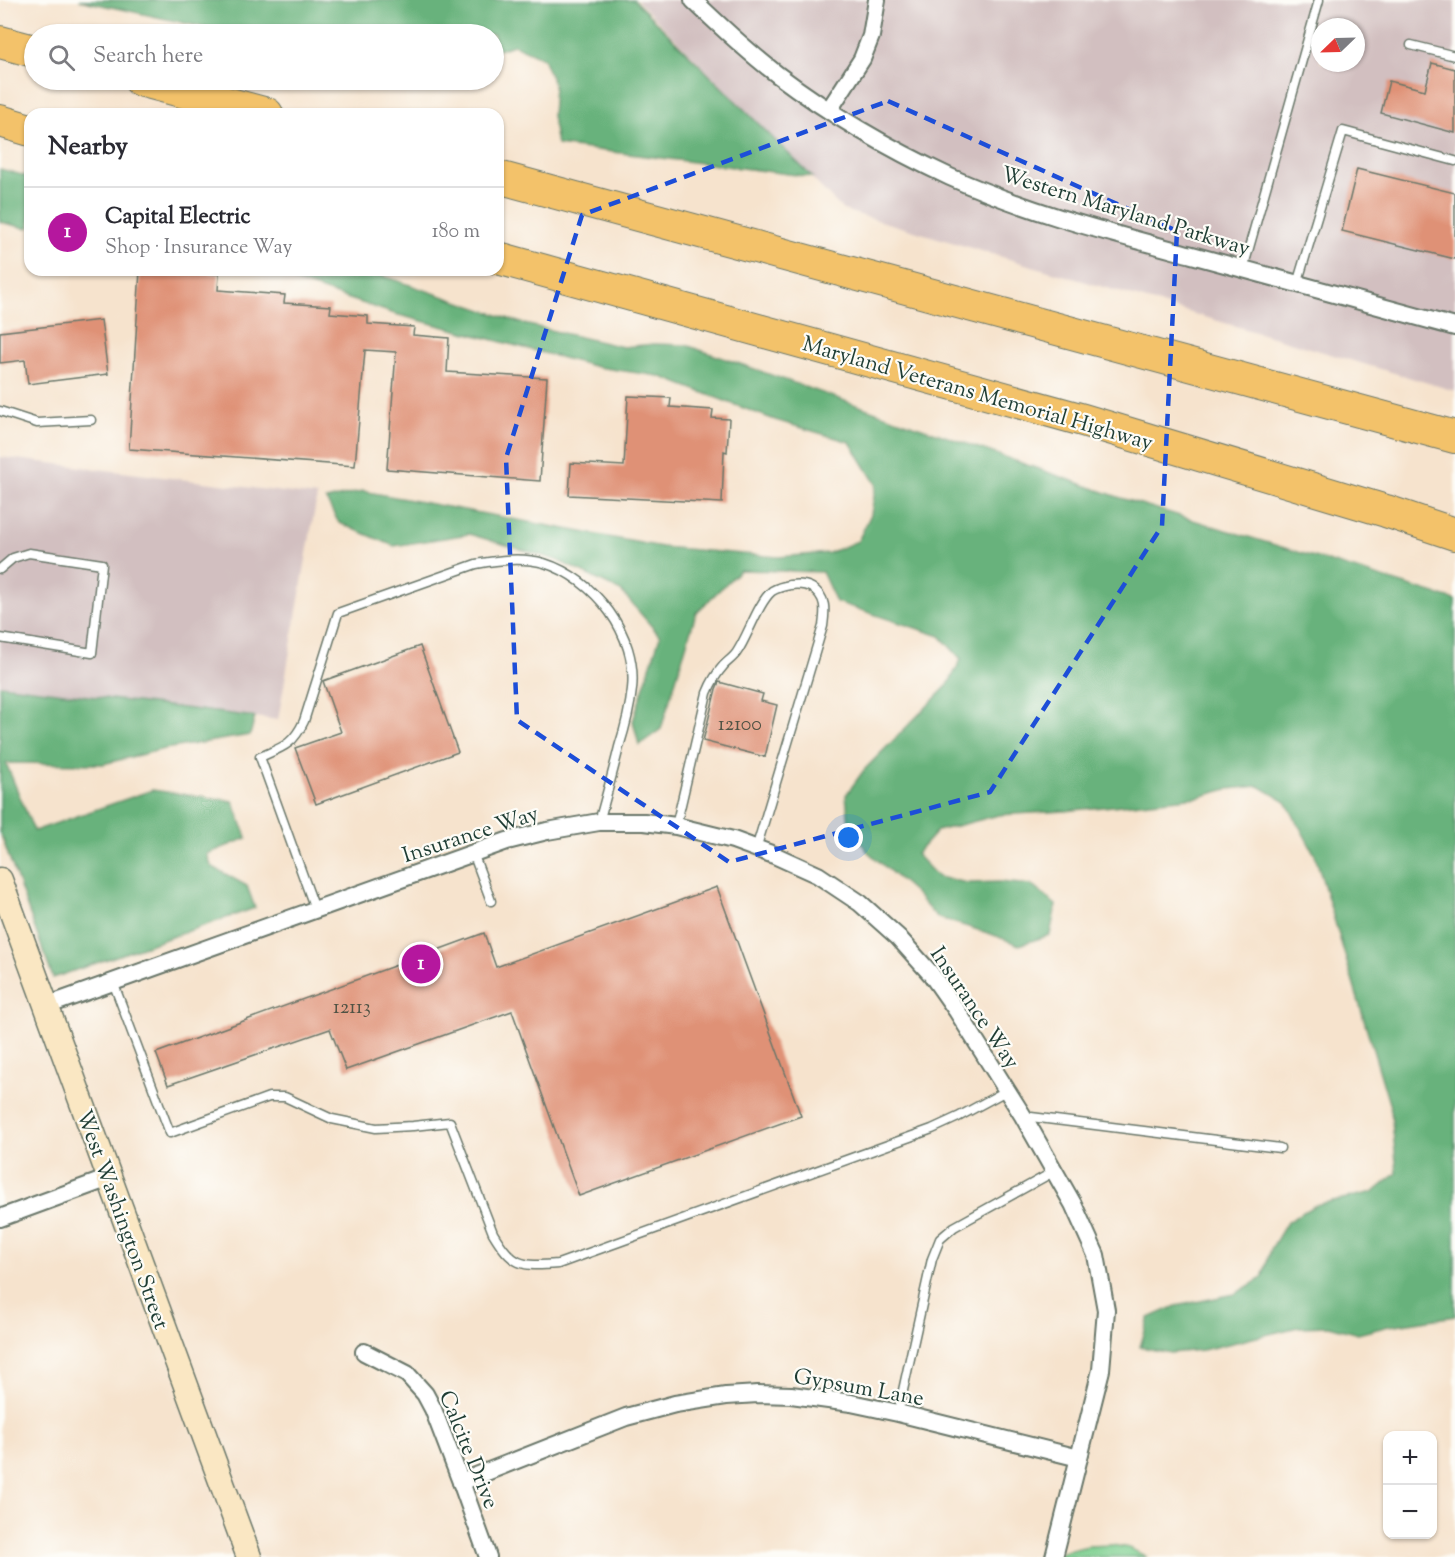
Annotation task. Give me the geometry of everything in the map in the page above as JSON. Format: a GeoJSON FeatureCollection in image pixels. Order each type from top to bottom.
{"type":"FeatureCollection","features":[{"type":"Feature","properties":{"kind":"highway"},"geometry":{"type":"LineString","coordinates":[[0,42],[24,48]]}},
{"type":"Feature","properties":{"kind":"highway"},"geometry":{"type":"LineString","coordinates":[[177,90],[245,108]]}},
{"type":"Feature","properties":{"kind":"highway"},"geometry":{"type":"LineString","coordinates":[[0,121],[24,127]]}},
{"type":"Feature","properties":{"kind":"highway"},"geometry":{"type":"LineString","coordinates":[[504,179],[1455,437]]}},
{"type":"Feature","properties":{"kind":"highway","name":"Maryland Veterans Memorial Highway"},"geometry":{"type":"LineString","coordinates":[[504,260],[1083,420],[1455,534]]}},
{"type":"Feature","properties":{"kind":"main road","name":"West Washington Street"},"geometry":{"type":"LineString","coordinates":[[0,880],[249,1557]]}},
{"type":"Feature","properties":{"kind":"street","name":"Western Maryland Parkway"},"geometry":{"type":"LineString","coordinates":[[693,0],[726,32],[778,75],[829,110],[887,145],[949,176],[1010,202],[1086,226],[1455,327]]}},
{"type":"Feature","properties":{"kind":"street"},"geometry":{"type":"LineString","coordinates":[[829,110],[862,59],[871,36],[877,0]]}},
{"type":"Feature","properties":{"kind":"street","name":"Insurance Way"},"geometry":{"type":"LineString","coordinates":[[46,1006],[507,841],[599,822],[644,822],[676,826],[732,840],[818,875],[860,903],[898,937],[930,974],[957,1011],[1023,1116],[1073,1204],[1096,1255],[1106,1310],[1101,1370],[1054,1557]]}},
{"type":"Feature","properties":{"kind":"street"},"geometry":{"type":"LineString","coordinates":[[0,1218],[109,1178]]}},
{"type":"Feature","properties":{"kind":"street","name":"Calcite Drive"},"geometry":{"type":"LineString","coordinates":[[364,1352],[407,1374],[425,1394],[434,1409],[488,1557]]}},
{"type":"Feature","properties":{"kind":"street","name":"Gypsum Lane"},"geometry":{"type":"LineString","coordinates":[[461,1482],[626,1417],[675,1404],[726,1396],[758,1394],[822,1398],[898,1413],[1079,1458]]}},
{"type":"Feature","properties":{"kind":"lane"},"geometry":{"type":"LineString","coordinates":[[1243,269],[1319,0]]}},
{"type":"Feature","properties":{"kind":"lane"},"geometry":{"type":"LineString","coordinates":[[1411,45],[1455,56]]}},
{"type":"Feature","properties":{"kind":"lane"},"geometry":{"type":"LineString","coordinates":[[1297,284],[1343,131],[1455,161]]}},
{"type":"Feature","properties":{"kind":"lane"},"geometry":{"type":"LineString","coordinates":[[0,411],[37,423],[91,420]]}},
{"type":"Feature","properties":{"kind":"lane"},"geometry":{"type":"LineString","coordinates":[[0,569],[13,558],[29,553],[102,564],[92,653],[0,638]]}},
{"type":"Feature","properties":{"kind":"lane"},"geometry":{"type":"LineString","coordinates":[[315,909],[260,758],[285,746],[298,734],[338,613],[476,564],[519,559],[544,563],[569,574],[591,591],[610,612],[622,634],[630,658],[633,687],[627,719],[599,822]]}},
{"type":"Feature","properties":{"kind":"lane"},"geometry":{"type":"LineString","coordinates":[[676,826],[707,693],[713,679],[735,655],[745,640],[763,601],[773,591],[783,586],[807,585],[818,592],[823,600],[825,609],[823,626],[756,849]]}},
{"type":"Feature","properties":{"kind":"lane"},"geometry":{"type":"LineString","coordinates":[[473,853],[491,901]]}},
{"type":"Feature","properties":{"kind":"lane"},"geometry":{"type":"LineString","coordinates":[[113,982],[170,1133],[269,1097],[285,1097],[332,1119],[376,1128],[450,1122],[493,1233],[502,1248],[514,1261],[534,1266],[558,1264],[932,1129],[1006,1091]]}},
{"type":"Feature","properties":{"kind":"lane"},"geometry":{"type":"LineString","coordinates":[[1023,1116],[1280,1148]]}},
{"type":"Feature","properties":{"kind":"lane"},"geometry":{"type":"LineString","coordinates":[[898,1413],[932,1259],[940,1239],[954,1227],[1055,1172]]}},
{"type":"Feature","properties":{"kind":"highlighted area"},"geometry":{"type":"Polygon","coordinates":[[[888,101],[1177,231],[1162,526],[990,792],[729,862],[517,720],[506,458],[582,215],[888,101]]]}},
{"type":"Feature","properties":{"kind":"shaded area"},"geometry":{"type":"Polygon","coordinates":[[[637,0],[1455,0],[1455,391],[843,210],[637,0]]]}},
{"type":"Feature","properties":{"kind":"shaded area"},"geometry":{"type":"Polygon","coordinates":[[[0,457],[317,496],[278,720],[0,685],[0,457]]]}},
{"type":"Feature","properties":{"kind":"green space"},"geometry":{"type":"Polygon","coordinates":[[[79,0],[634,0],[812,177],[557,145],[552,116],[554,85],[543,58],[514,45],[504,48],[504,24],[189,24],[79,0]]]}},
{"type":"Feature","properties":{"kind":"green space"},"geometry":{"type":"Polygon","coordinates":[[[0,169],[24,175],[24,228],[0,222],[0,169]]]}},
{"type":"Feature","properties":{"kind":"green space"},"geometry":{"type":"Polygon","coordinates":[[[279,276],[384,276],[524,324],[623,347],[654,344],[686,345],[1121,498],[1455,600],[1455,1316],[1389,1326],[1358,1334],[1329,1326],[1298,1327],[1203,1350],[1170,1353],[1140,1347],[1149,1318],[1176,1306],[1235,1294],[1262,1278],[1271,1249],[1287,1222],[1315,1205],[1374,1192],[1397,1173],[1391,1110],[1315,855],[1286,802],[1259,786],[1228,789],[1198,797],[1065,811],[999,815],[937,831],[916,854],[938,877],[968,883],[1000,882],[1031,885],[1056,905],[1050,935],[1019,945],[936,917],[915,893],[867,851],[849,826],[846,795],[864,770],[948,685],[961,659],[940,636],[836,602],[822,572],[740,570],[696,613],[661,729],[639,745],[633,721],[660,636],[621,591],[557,560],[469,534],[394,546],[339,523],[326,500],[363,491],[662,547],[778,557],[829,553],[858,541],[871,514],[876,484],[850,442],[775,420],[659,376],[597,367],[395,314],[279,276]]]}},
{"type":"Feature","properties":{"kind":"green space"},"geometry":{"type":"Polygon","coordinates":[[[0,685],[255,717],[250,735],[164,749],[103,764],[6,763],[34,831],[152,790],[233,801],[247,838],[207,854],[211,866],[247,886],[255,908],[53,978],[0,832],[0,685]]]}},
{"type":"Feature","properties":{"kind":"green space"},"geometry":{"type":"Polygon","coordinates":[[[1112,1545],[1129,1548],[1147,1557],[1042,1557],[1088,1546],[1112,1545]]]}},
{"type":"Feature","properties":{"kind":"building"},"geometry":{"type":"Polygon","coordinates":[[[1432,63],[1455,69],[1455,133],[1381,113],[1389,81],[1425,90],[1432,63]]]}},
{"type":"Feature","properties":{"kind":"building"},"geometry":{"type":"Polygon","coordinates":[[[1357,169],[1455,193],[1455,259],[1342,231],[1357,169]]]}},
{"type":"Feature","properties":{"kind":"building"},"geometry":{"type":"Polygon","coordinates":[[[140,276],[219,276],[218,290],[285,295],[284,303],[331,306],[330,313],[368,316],[368,324],[414,327],[413,335],[449,338],[447,372],[547,378],[540,481],[387,469],[396,352],[365,350],[355,466],[129,449],[140,276]]]}},
{"type":"Feature","properties":{"kind":"building"},"geometry":{"type":"Polygon","coordinates":[[[101,320],[108,374],[28,384],[25,360],[0,363],[0,332],[101,320]]]}},
{"type":"Feature","properties":{"kind":"building"},"geometry":{"type":"Polygon","coordinates":[[[628,396],[671,398],[670,407],[713,410],[712,418],[729,419],[727,452],[724,451],[722,503],[569,495],[571,463],[624,466],[628,396]]]}},
{"type":"Feature","properties":{"kind":"building"},"geometry":{"type":"Polygon","coordinates":[[[420,646],[458,752],[316,804],[295,748],[341,732],[323,681],[420,646]]]}},
{"type":"Feature","properties":{"kind":"building"},"geometry":{"type":"Polygon","coordinates":[[[719,682],[763,694],[761,701],[777,705],[765,757],[703,741],[719,682]]]}},
{"type":"Feature","properties":{"kind":"building"},"geometry":{"type":"Polygon","coordinates":[[[717,887],[801,1116],[579,1196],[512,1011],[346,1070],[330,1029],[168,1085],[156,1053],[484,933],[496,967],[717,887]]]}},
{"type":"Feature","properties":{"kind":"place","name":"Capital Electric"},"geometry":{"type":"Point","coordinates":[421,964]}}]}
